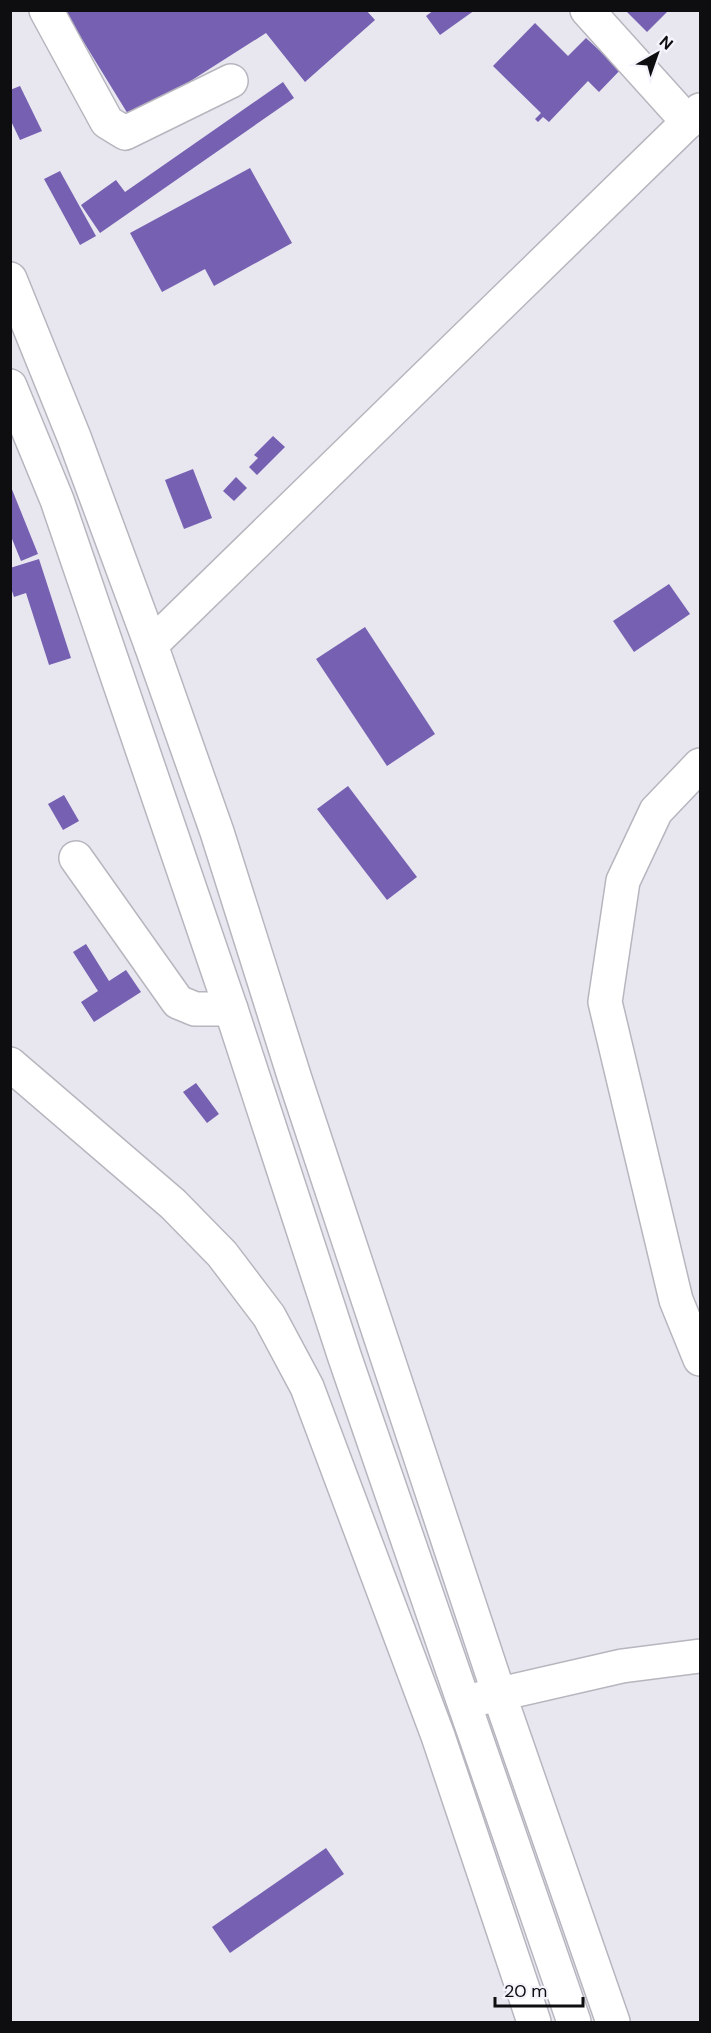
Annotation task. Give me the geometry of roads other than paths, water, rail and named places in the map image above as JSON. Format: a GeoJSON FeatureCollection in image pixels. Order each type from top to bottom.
{"type":"FeatureCollection","features":[{"type":"Feature","properties":{"kind":"street"},"geometry":{"type":"LineString","coordinates":[[46,10],[107,122],[125,133],[231,81]]}},
{"type":"Feature","properties":{"kind":"street"},"geometry":{"type":"LineString","coordinates":[[151,645],[694,116],[587,10]]}},
{"type":"Feature","properties":{"kind":"street"},"geometry":{"type":"LineString","coordinates":[[10,279],[70,427],[217,832],[295,1079],[499,1694],[613,2022]]}},
{"type":"Feature","properties":{"kind":"street"},"geometry":{"type":"LineString","coordinates":[[10,386],[57,500],[231,1009],[345,1358],[574,2022]]}},
{"type":"Feature","properties":{"kind":"street"},"geometry":{"type":"LineString","coordinates":[[700,765],[656,811],[623,881],[605,1002],[676,1300],[700,1359]]}},
{"type":"Feature","properties":{"kind":"street"},"geometry":{"type":"LineString","coordinates":[[76,858],[178,1002],[195,1009],[231,1009]]}},
{"type":"Feature","properties":{"kind":"street"},"geometry":{"type":"LineString","coordinates":[[10,1064],[173,1204],[222,1254],[269,1316],[307,1387],[438,1736],[534,2022]]}},
{"type":"Feature","properties":{"kind":"street"},"geometry":{"type":"LineString","coordinates":[[465,1702],[622,1666],[700,1656]]}}]}
